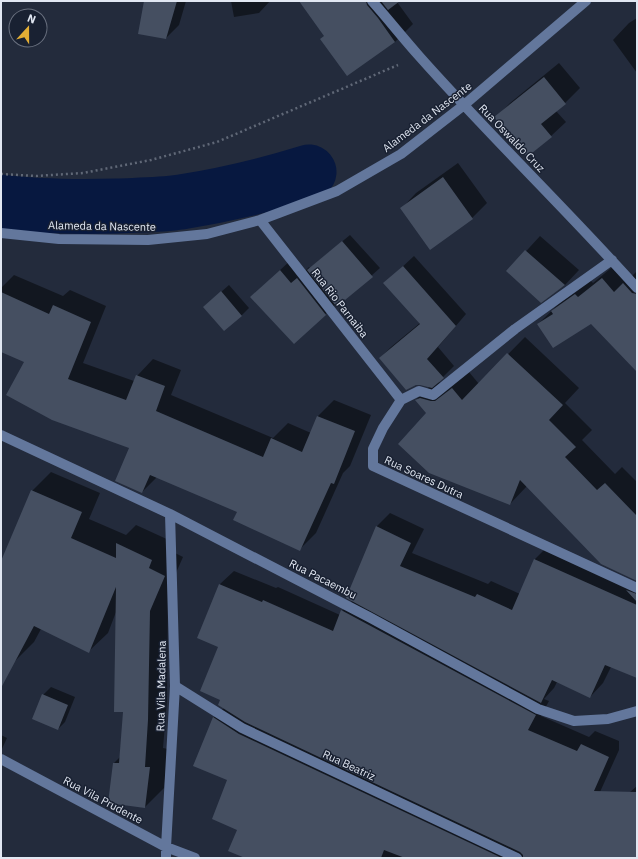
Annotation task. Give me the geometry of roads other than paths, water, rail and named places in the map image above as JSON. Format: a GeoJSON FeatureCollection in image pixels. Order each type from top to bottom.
{"type":"FeatureCollection","features":[{"type":"Feature","properties":{"kind":"street","name":"Rua Oswaldo Cruz"},"geometry":{"type":"LineString","coordinates":[[372,1],[419,56],[464,105],[637,288]]}},
{"type":"Feature","properties":{"kind":"street","name":"Alameda da Nascente"},"geometry":{"type":"LineString","coordinates":[[1,232],[58,239],[148,240],[207,234],[260,220],[336,191],[401,154],[464,105],[586,1]]}},
{"type":"Feature","properties":{"kind":"street","name":"Rua Rio Parnaiba"},"geometry":{"type":"LineString","coordinates":[[260,220],[401,400]]}},
{"type":"Feature","properties":{"kind":"street"},"geometry":{"type":"LineString","coordinates":[[401,400],[419,391],[433,395],[515,329],[612,260]]}},
{"type":"Feature","properties":{"kind":"street","name":"Rua Soares Dutra"},"geometry":{"type":"LineString","coordinates":[[401,400],[383,428],[374,449],[373,466],[637,588]]}},
{"type":"Feature","properties":{"kind":"street","name":"Rua Pacaembu"},"geometry":{"type":"LineString","coordinates":[[1,434],[170,514],[369,617],[538,709],[574,721],[608,719],[637,711]]}},
{"type":"Feature","properties":{"kind":"street","name":"Rua Vila Madalena"},"geometry":{"type":"LineString","coordinates":[[166,858],[175,686],[170,514]]}},
{"type":"Feature","properties":{"kind":"street","name":"Rua Beatriz"},"geometry":{"type":"LineString","coordinates":[[175,686],[242,728],[517,858]]}},
{"type":"Feature","properties":{"kind":"street","name":"Rua Vila Prudente"},"geometry":{"type":"LineString","coordinates":[[1,759],[166,847],[195,858]]}},
{"type":"Feature","properties":{"kind":"waterway"},"geometry":{"type":"LineString","coordinates":[[1,202],[44,206],[117,206],[173,203],[246,189],[309,172]]}}]}
